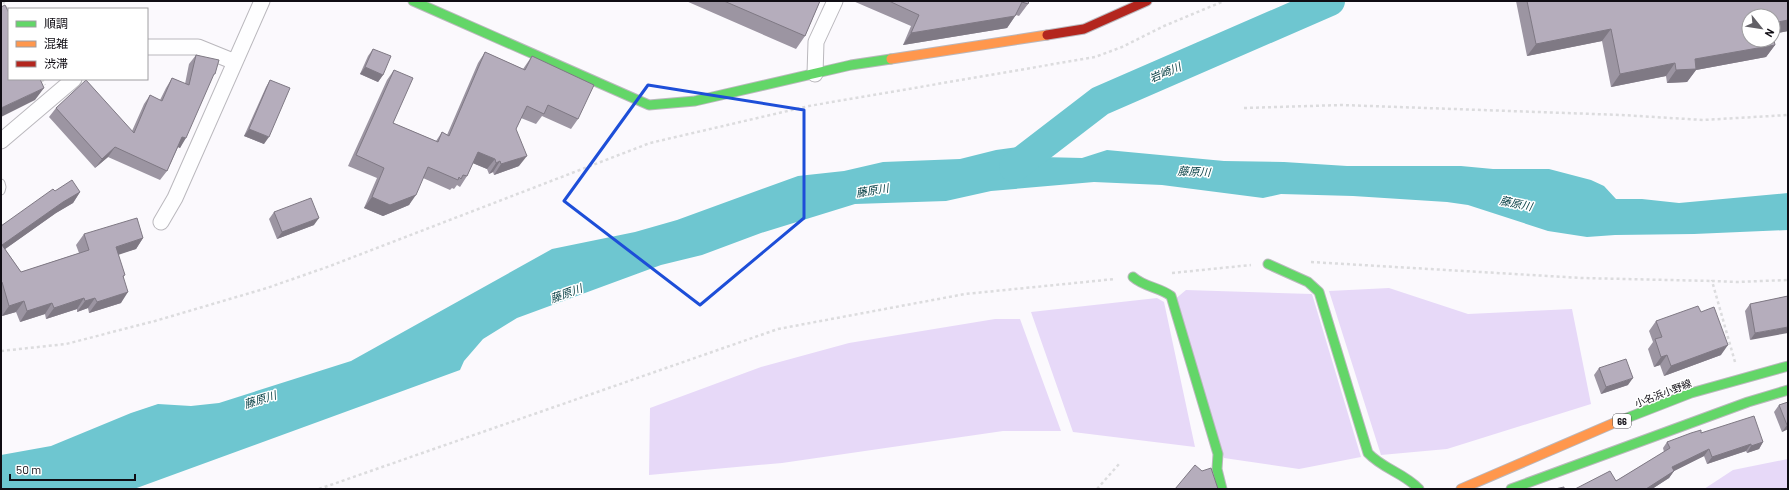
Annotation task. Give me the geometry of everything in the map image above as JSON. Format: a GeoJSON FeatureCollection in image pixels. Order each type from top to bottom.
{"type":"FeatureCollection","features":[{"type":"Feature","properties":{"kind":"street"},"geometry":{"type":"LineString","coordinates":[[161,222],[179,190],[262,1]]}},
{"type":"Feature","properties":{"kind":"street"},"geometry":{"type":"LineString","coordinates":[[413,1],[649,105],[695,100],[851,65],[1084,29],[1147,1]]}},
{"type":"Feature","properties":{"kind":"street"},"geometry":{"type":"LineString","coordinates":[[815,74],[816,42],[835,1]]}},
{"type":"Feature","properties":{"kind":"street"},"geometry":{"type":"LineString","coordinates":[[148,47],[198,47],[235,62]]}},
{"type":"Feature","properties":{"kind":"street"},"geometry":{"type":"LineString","coordinates":[[1,141],[73,80]]}},
{"type":"Feature","properties":{"kind":"street"},"geometry":{"type":"LineString","coordinates":[[1268,264],[1316,287],[1319,292],[1368,453],[1380,465],[1407,476],[1419,489]]}},
{"type":"Feature","properties":{"kind":"street"},"geometry":{"type":"LineString","coordinates":[[1133,278],[1136,281],[1163,290],[1171,296],[1218,454],[1217,468],[1222,489]]}},
{"type":"Feature","properties":{"kind":"street","name":"小名浜小野線"},"geometry":{"type":"LineString","coordinates":[[1462,489],[1542,453],[1678,398],[1739,379],[1788,366]]}},
{"type":"Feature","properties":{"kind":"street"},"geometry":{"type":"LineString","coordinates":[[1511,489],[1748,402],[1788,390]]}},
{"type":"Feature","properties":{"kind":"lane"},"geometry":{"type":"LineString","coordinates":[[1,183],[1,191]]}},
{"type":"Feature","properties":{"kind":"path"},"geometry":{"type":"LineString","coordinates":[[3,1],[8,11]]}},
{"type":"Feature","properties":{"kind":"path"},"geometry":{"type":"LineString","coordinates":[[1,351],[66,344],[155,321],[267,288],[337,263],[650,143],[809,106],[1095,57],[1122,47],[1164,26],[1224,1]]}},
{"type":"Feature","properties":{"kind":"path"},"geometry":{"type":"LineString","coordinates":[[1244,108],[1342,105],[1622,115],[1703,120],[1788,115]]}},
{"type":"Feature","properties":{"kind":"path"},"geometry":{"type":"LineString","coordinates":[[1304,261],[1582,278],[1736,282],[1788,280]]}},
{"type":"Feature","properties":{"kind":"path"},"geometry":{"type":"LineString","coordinates":[[1170,274],[1268,264]]}},
{"type":"Feature","properties":{"kind":"path"},"geometry":{"type":"LineString","coordinates":[[319,489],[778,329],[965,294],[1133,278]]}},
{"type":"Feature","properties":{"kind":"path"},"geometry":{"type":"LineString","coordinates":[[1712,281],[1739,379]]}},
{"type":"Feature","properties":{"kind":"path"},"geometry":{"type":"LineString","coordinates":[[1097,489],[1118,464]]}},
{"type":"Feature","properties":{"kind":"highlighted area"},"geometry":{"type":"Polygon","coordinates":[[[648,85],[804,110],[804,218],[700,305],[564,201],[648,85]]]}},
{"type":"Feature","properties":{"kind":"shaded area"},"geometry":{"type":"Polygon","coordinates":[[[1389,288],[1468,314],[1572,309],[1591,404],[1447,449],[1381,455],[1329,291],[1389,288]]]}},
{"type":"Feature","properties":{"kind":"shaded area"},"geometry":{"type":"Polygon","coordinates":[[[1186,290],[1312,294],[1361,457],[1299,469],[1224,458],[1174,300],[1186,290]]]}},
{"type":"Feature","properties":{"kind":"shaded area"},"geometry":{"type":"Polygon","coordinates":[[[1157,298],[1164,302],[1195,447],[1073,432],[1031,312],[1157,298]]]}},
{"type":"Feature","properties":{"kind":"shaded area"},"geometry":{"type":"Polygon","coordinates":[[[995,319],[1020,319],[1061,431],[1003,431],[782,463],[649,475],[650,408],[761,367],[849,343],[995,319]]]}},
{"type":"Feature","properties":{"kind":"shaded area"},"geometry":{"type":"Polygon","coordinates":[[[1788,459],[1788,489],[1704,489],[1733,470],[1788,459]]]}},
{"type":"Feature","properties":{"kind":"water","name":"藤原川"},"geometry":{"type":"Polygon","coordinates":[[[1018,147],[1042,157],[1082,158],[1107,150],[1224,161],[1284,162],[1347,166],[1461,166],[1493,169],[1549,169],[1591,180],[1604,186],[1616,199],[1642,199],[1679,203],[1788,193],[1788,230],[1587,237],[1548,231],[1468,205],[1447,202],[1353,196],[1281,194],[1263,198],[1162,185],[1094,182],[991,191],[946,201],[855,204],[761,233],[702,255],[661,265],[517,318],[483,339],[464,361],[460,370],[134,489],[1,489],[1,455],[51,446],[131,413],[158,404],[191,406],[219,403],[351,361],[552,249],[635,232],[677,220],[798,176],[844,171],[883,162],[960,159],[996,150],[1018,147]]]}},
{"type":"Feature","properties":{"kind":"building"},"geometry":{"type":"Polygon","coordinates":[[[724,1],[820,1],[805,36],[724,1]]]}},
{"type":"Feature","properties":{"kind":"building"},"geometry":{"type":"Polygon","coordinates":[[[889,1],[1029,1],[1028,4],[1022,2],[1015,16],[911,33],[919,15],[889,1]]]}},
{"type":"Feature","properties":{"kind":"building"},"geometry":{"type":"Polygon","coordinates":[[[1527,1],[1788,1],[1788,20],[1781,21],[1781,8],[1741,8],[1741,48],[1758,48],[1695,59],[1696,69],[1676,70],[1675,63],[1620,74],[1611,29],[1536,44],[1527,1]]]}},
{"type":"Feature","properties":{"kind":"building"},"geometry":{"type":"Polygon","coordinates":[[[5,5],[8,11],[8,80],[40,80],[44,88],[1,108],[1,7],[5,5]]]}},
{"type":"Feature","properties":{"kind":"building"},"geometry":{"type":"Polygon","coordinates":[[[373,49],[391,56],[383,75],[365,67],[373,49]]]}},
{"type":"Feature","properties":{"kind":"building"},"geometry":{"type":"Polygon","coordinates":[[[485,52],[525,70],[532,56],[594,85],[578,119],[548,105],[544,114],[527,106],[516,129],[527,156],[501,164],[500,161],[496,163],[495,159],[478,152],[467,176],[463,175],[461,179],[459,177],[458,180],[428,167],[416,195],[390,205],[372,197],[384,168],[356,155],[394,70],[413,78],[393,123],[438,142],[442,132],[449,136],[485,52]]]}},
{"type":"Feature","properties":{"kind":"building"},"geometry":{"type":"Polygon","coordinates":[[[196,55],[219,60],[215,74],[186,138],[182,137],[167,171],[115,147],[102,159],[56,108],[86,80],[134,133],[150,95],[162,101],[172,78],[189,85],[196,55]]]}},
{"type":"Feature","properties":{"kind":"building"},"geometry":{"type":"Polygon","coordinates":[[[270,80],[290,88],[269,137],[249,129],[270,80]]]}},
{"type":"Feature","properties":{"kind":"building"},"geometry":{"type":"Polygon","coordinates":[[[72,180],[80,192],[63,202],[2,245],[21,272],[89,250],[84,234],[137,218],[143,238],[116,247],[125,275],[123,276],[128,292],[97,302],[95,298],[85,301],[84,298],[54,308],[52,303],[27,311],[24,301],[9,306],[1,282],[1,226],[53,189],[55,191],[72,180]]]}},
{"type":"Feature","properties":{"kind":"building"},"geometry":{"type":"Polygon","coordinates":[[[311,198],[319,218],[282,232],[274,212],[311,198]]]}},
{"type":"Feature","properties":{"kind":"building"},"geometry":{"type":"Polygon","coordinates":[[[1788,296],[1788,327],[1755,333],[1750,304],[1788,296]]]}},
{"type":"Feature","properties":{"kind":"building"},"geometry":{"type":"Polygon","coordinates":[[[1698,306],[1701,312],[1714,307],[1728,345],[1671,366],[1667,355],[1661,357],[1655,339],[1662,337],[1656,321],[1698,306]]]}},
{"type":"Feature","properties":{"kind":"building"},"geometry":{"type":"Polygon","coordinates":[[[1626,359],[1633,378],[1606,387],[1599,368],[1626,359]]]}},
{"type":"Feature","properties":{"kind":"building"},"geometry":{"type":"Polygon","coordinates":[[[1788,402],[1788,424],[1787,425],[1779,405],[1788,402]]]}},
{"type":"Feature","properties":{"kind":"building"},"geometry":{"type":"Polygon","coordinates":[[[1754,416],[1763,442],[1751,446],[1751,444],[1712,457],[1709,449],[1672,467],[1674,471],[1646,489],[1575,489],[1610,471],[1616,481],[1670,448],[1667,442],[1701,430],[1701,433],[1754,416]]]}},
{"type":"Feature","properties":{"kind":"building"},"geometry":{"type":"Polygon","coordinates":[[[1195,465],[1202,471],[1211,468],[1218,489],[1175,489],[1195,465]]]}},
{"type":"Feature","properties":{"kind":"waterway","name":"岩崎川"},"geometry":{"type":"LineString","coordinates":[[1014,167],[1100,101],[1330,1]]}},
{"type":"Feature","properties":{"kind":"traffic: fast"},"geometry":{"type":"LineString","coordinates":[[413,1],[649,105],[695,101],[851,65],[891,59]]}},
{"type":"Feature","properties":{"kind":"traffic: fast"},"geometry":{"type":"LineString","coordinates":[[1268,264],[1308,282],[1319,292],[1368,453],[1380,463],[1407,479],[1419,489]]}},
{"type":"Feature","properties":{"kind":"traffic: fast"},"geometry":{"type":"LineString","coordinates":[[1133,277],[1142,283],[1171,296],[1218,454],[1217,469],[1222,489]]}},
{"type":"Feature","properties":{"kind":"traffic: fast"},"geometry":{"type":"LineString","coordinates":[[1614,423],[1691,393],[1788,366]]}},
{"type":"Feature","properties":{"kind":"traffic: fast"},"geometry":{"type":"LineString","coordinates":[[1511,489],[1748,402],[1788,390]]}},
{"type":"Feature","properties":{"kind":"traffic: slow"},"geometry":{"type":"LineString","coordinates":[[891,59],[1047,35]]}},
{"type":"Feature","properties":{"kind":"traffic: slow"},"geometry":{"type":"LineString","coordinates":[[1461,489],[1614,423]]}},
{"type":"Feature","properties":{"kind":"traffic: jam"},"geometry":{"type":"LineString","coordinates":[[1047,35],[1084,29],[1147,1]]}}]}
